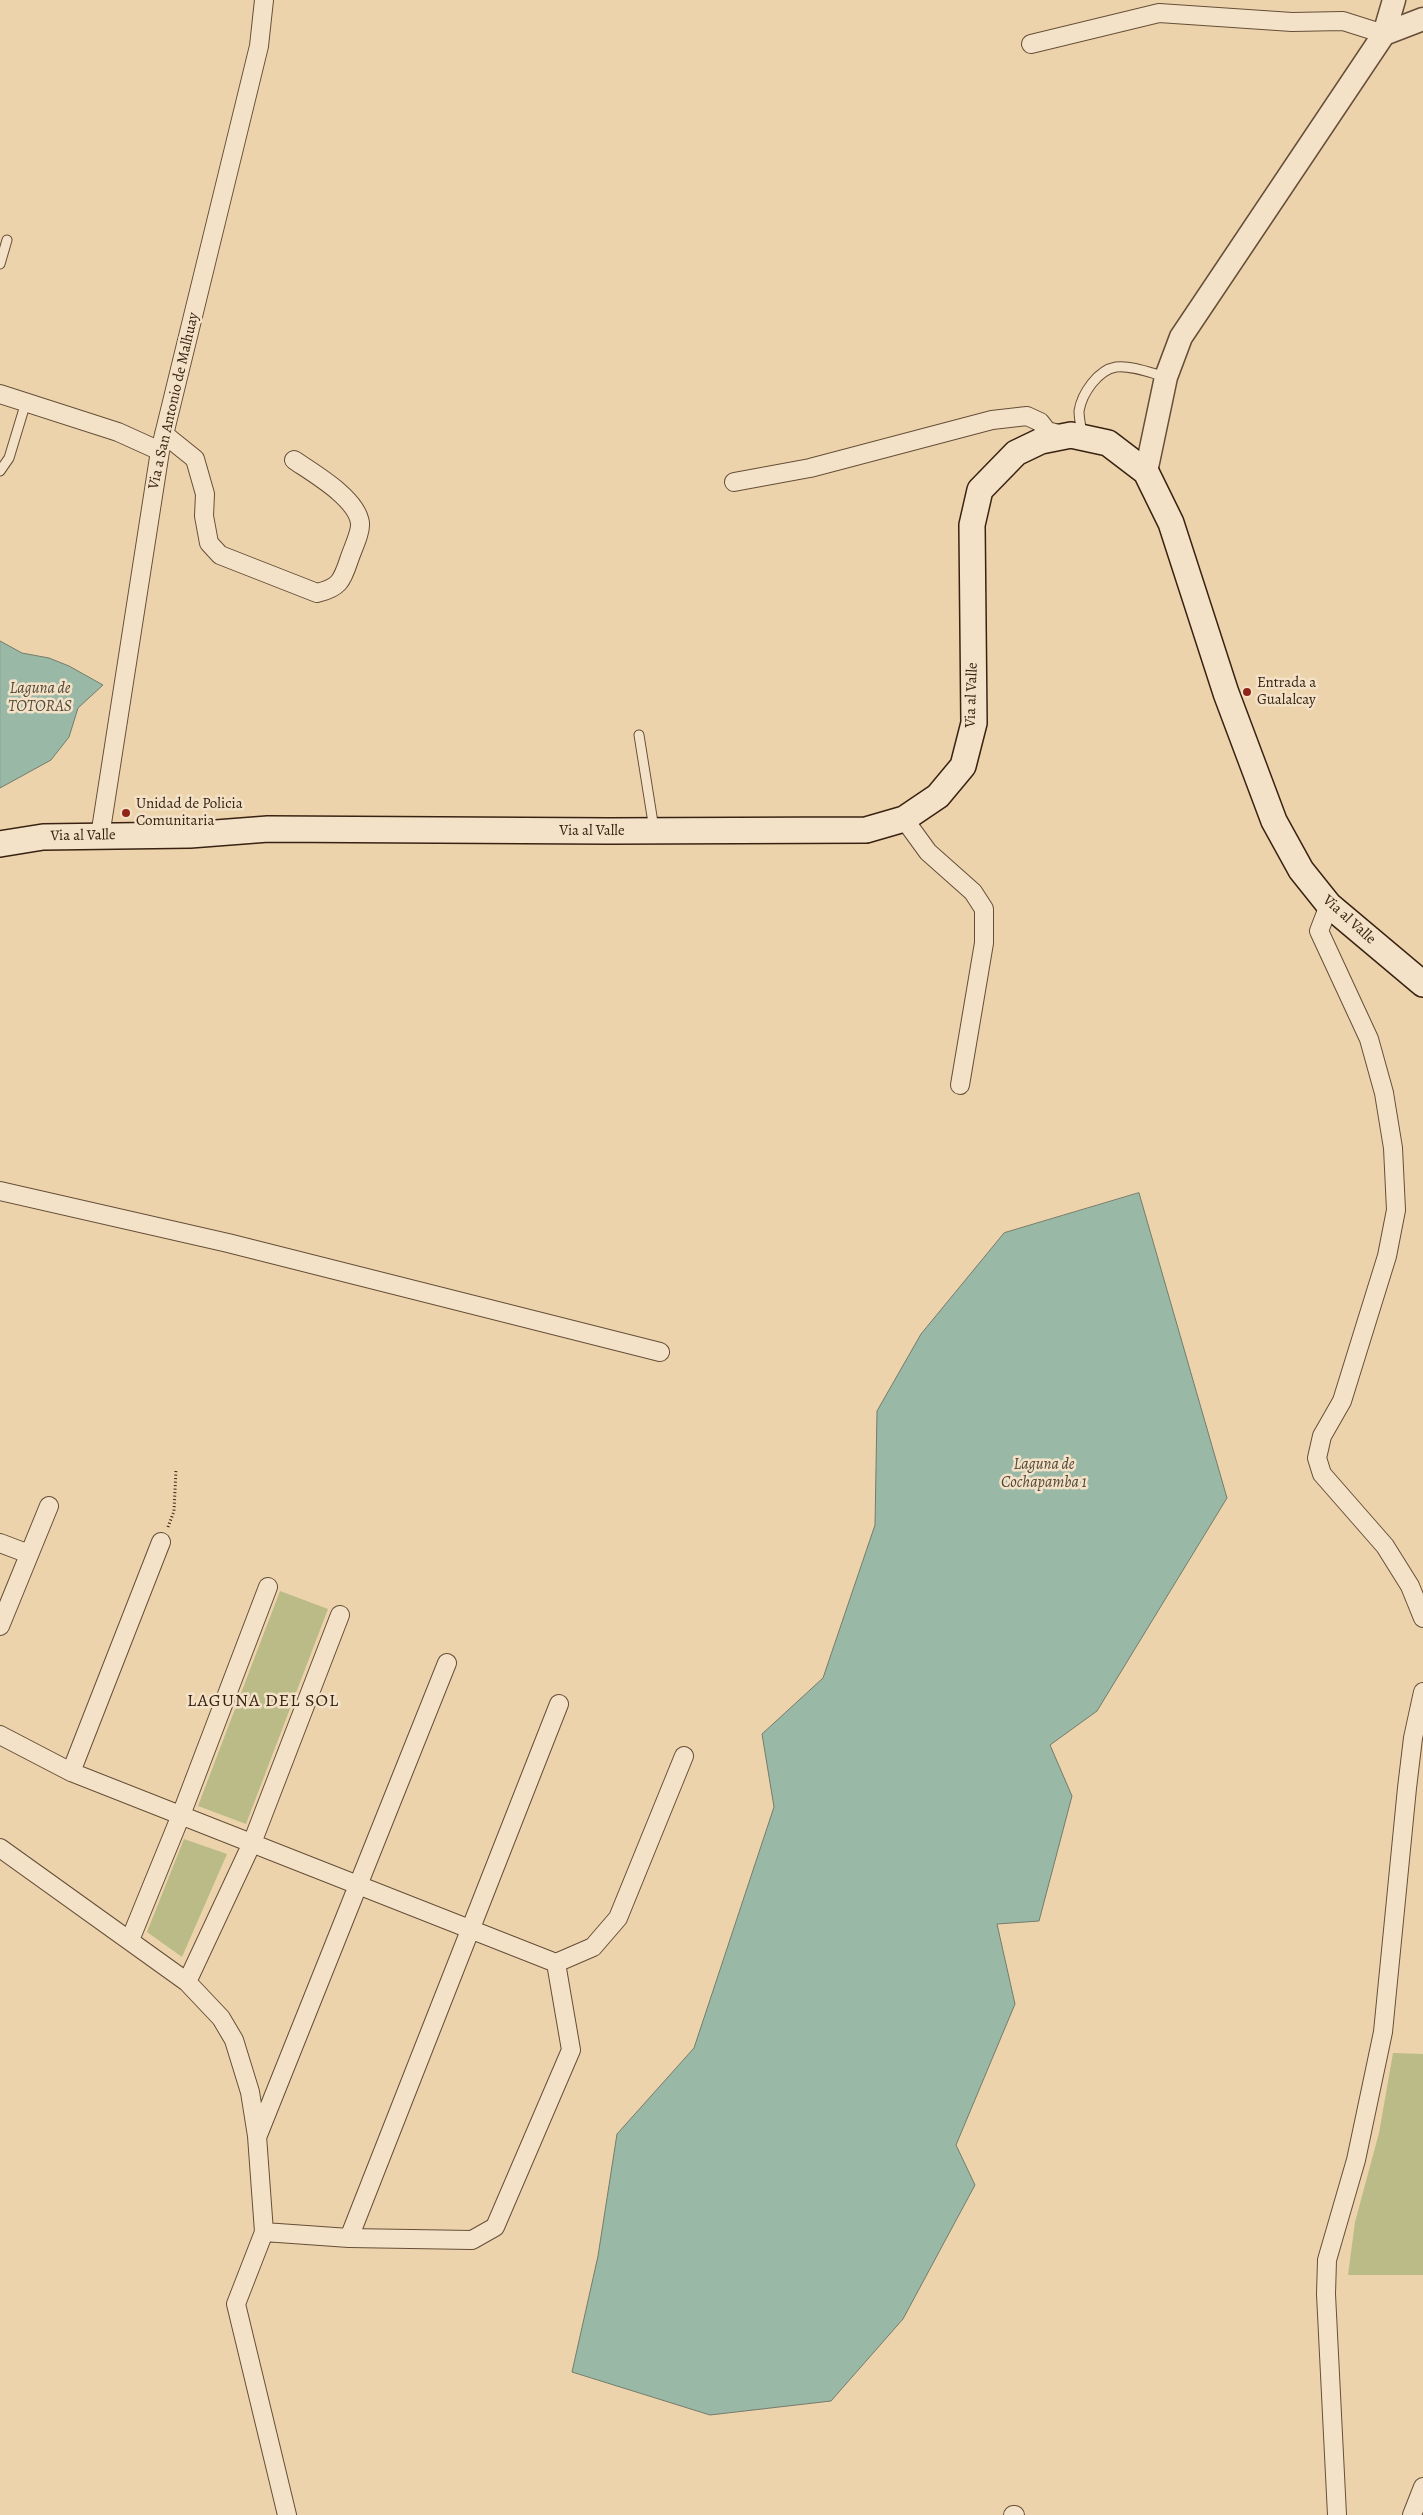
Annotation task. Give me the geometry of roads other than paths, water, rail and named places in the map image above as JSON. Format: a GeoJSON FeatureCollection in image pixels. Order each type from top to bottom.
{"type":"FeatureCollection","features":[{"type":"Feature","properties":{"kind":"main road","name":"Via al Valle"},"geometry":{"type":"LineString","coordinates":[[0,844],[43,837],[190,835],[268,829],[866,830],[904,819],[938,796],[963,766],[974,723],[972,525],[980,490],[1016,453],[1041,441],[1074,436],[1108,443],[1146,472],[1171,523],[1226,693],[1274,820],[1301,870],[1329,905],[1423,984]]}},
{"type":"Feature","properties":{"kind":"street","name":"Via a San Antonio de Malhuay"},"geometry":{"type":"LineString","coordinates":[[100,836],[160,451],[259,46],[264,0]]}},
{"type":"Feature","properties":{"kind":"street"},"geometry":{"type":"LineString","coordinates":[[1146,472],[1166,377],[1181,338],[1384,34],[1394,0]]}},
{"type":"Feature","properties":{"kind":"street"},"geometry":{"type":"LineString","coordinates":[[1031,44],[1159,13],[1292,22],[1343,21],[1384,34],[1423,19]]}},
{"type":"Feature","properties":{"kind":"street"},"geometry":{"type":"LineString","coordinates":[[0,394],[118,432],[160,451]]}},
{"type":"Feature","properties":{"kind":"street"},"geometry":{"type":"LineString","coordinates":[[734,482],[810,468],[992,420],[1027,416],[1040,422],[1047,431],[1074,436]]}},
{"type":"Feature","properties":{"kind":"street"},"geometry":{"type":"LineString","coordinates":[[164,434],[195,459],[205,494],[204,516],[209,543],[220,554],[317,593],[332,590],[344,575],[360,524],[354,509],[335,489],[294,460]]}},
{"type":"Feature","properties":{"kind":"street"},"geometry":{"type":"LineString","coordinates":[[904,819],[928,852],[973,892],[984,909],[984,943],[960,1085]]}},
{"type":"Feature","properties":{"kind":"street"},"geometry":{"type":"LineString","coordinates":[[1329,905],[1319,931],[1368,1039],[1384,1093],[1393,1148],[1396,1210],[1388,1256],[1342,1401],[1322,1436],[1316,1458],[1322,1474],[1385,1546],[1410,1586],[1423,1618]]}},
{"type":"Feature","properties":{"kind":"street"},"geometry":{"type":"LineString","coordinates":[[0,1191],[219,1240],[660,1352]]}},
{"type":"Feature","properties":{"kind":"street"},"geometry":{"type":"LineString","coordinates":[[0,1626],[49,1506]]}},
{"type":"Feature","properties":{"kind":"street"},"geometry":{"type":"LineString","coordinates":[[71,1772],[162,1542]]}},
{"type":"Feature","properties":{"kind":"street"},"geometry":{"type":"LineString","coordinates":[[0,1543],[29,1554]]}},
{"type":"Feature","properties":{"kind":"street"},"geometry":{"type":"LineString","coordinates":[[130,1940],[181,1815],[268,1587]]}},
{"type":"Feature","properties":{"kind":"street"},"geometry":{"type":"LineString","coordinates":[[187,1982],[252,1843],[340,1615]]}},
{"type":"Feature","properties":{"kind":"street"},"geometry":{"type":"LineString","coordinates":[[257,2136],[447,1663]]}},
{"type":"Feature","properties":{"kind":"street"},"geometry":{"type":"LineString","coordinates":[[1338,2515],[1326,2294],[1327,2260],[1356,2160],[1383,2032],[1408,1780],[1413,1738],[1423,1692]]}},
{"type":"Feature","properties":{"kind":"street"},"geometry":{"type":"LineString","coordinates":[[349,2238],[472,1930],[559,1704]]}},
{"type":"Feature","properties":{"kind":"street"},"geometry":{"type":"LineString","coordinates":[[0,1735],[71,1772],[556,1963],[593,1947],[618,1918],[684,1756]]}},
{"type":"Feature","properties":{"kind":"street"},"geometry":{"type":"LineString","coordinates":[[0,1848],[187,1982],[221,2018],[234,2040],[250,2092],[257,2136],[264,2232],[236,2304],[287,2515]]}},
{"type":"Feature","properties":{"kind":"street"},"geometry":{"type":"LineString","coordinates":[[264,2232],[349,2238],[472,2240],[495,2227],[572,2050],[556,1963]]}},
{"type":"Feature","properties":{"kind":"street"},"geometry":{"type":"LineString","coordinates":[[1412,2515],[1423,2487]]}},
{"type":"Feature","properties":{"kind":"lane"},"geometry":{"type":"LineString","coordinates":[[0,264],[7,240]]}},
{"type":"Feature","properties":{"kind":"lane"},"geometry":{"type":"LineString","coordinates":[[1074,436],[1079,411],[1091,385],[1103,372],[1115,367],[1127,367],[1166,377]]}},
{"type":"Feature","properties":{"kind":"lane"},"geometry":{"type":"LineString","coordinates":[[0,471],[9,458],[26,402]]}},
{"type":"Feature","properties":{"kind":"lane"},"geometry":{"type":"LineString","coordinates":[[639,735],[655,831]]}},
{"type":"Feature","properties":{"kind":"water","name":"Laguna de TOTORAS"},"geometry":{"type":"Polygon","coordinates":[[[0,641],[22,653],[49,658],[69,666],[103,685],[78,708],[69,737],[51,760],[0,788],[0,641]]]}},
{"type":"Feature","properties":{"kind":"water","name":"Laguna de Cochapamba 1"},"geometry":{"type":"Polygon","coordinates":[[[1139,1193],[1227,1498],[1097,1711],[1050,1745],[1072,1796],[1039,1921],[997,1924],[1015,2004],[956,2145],[975,2185],[903,2319],[831,2401],[710,2415],[572,2372],[598,2256],[617,2134],[694,2048],[774,1807],[762,1734],[823,1678],[875,1525],[877,1411],[921,1334],[1004,1233],[1139,1193]]]}},
{"type":"Feature","properties":{"kind":"place","name":"Entrada a Gualalcay"},"geometry":{"type":"Point","coordinates":[1247,692]}},
{"type":"Feature","properties":{"kind":"place","name":"Unidad de Policia Comunitaria"},"geometry":{"type":"Point","coordinates":[126,813]}},
{"type":"Feature","properties":{"kind":"district","name":"LAGUNA DEL SOL"},"geometry":{"type":"Point","coordinates":[263,1702]}}]}
